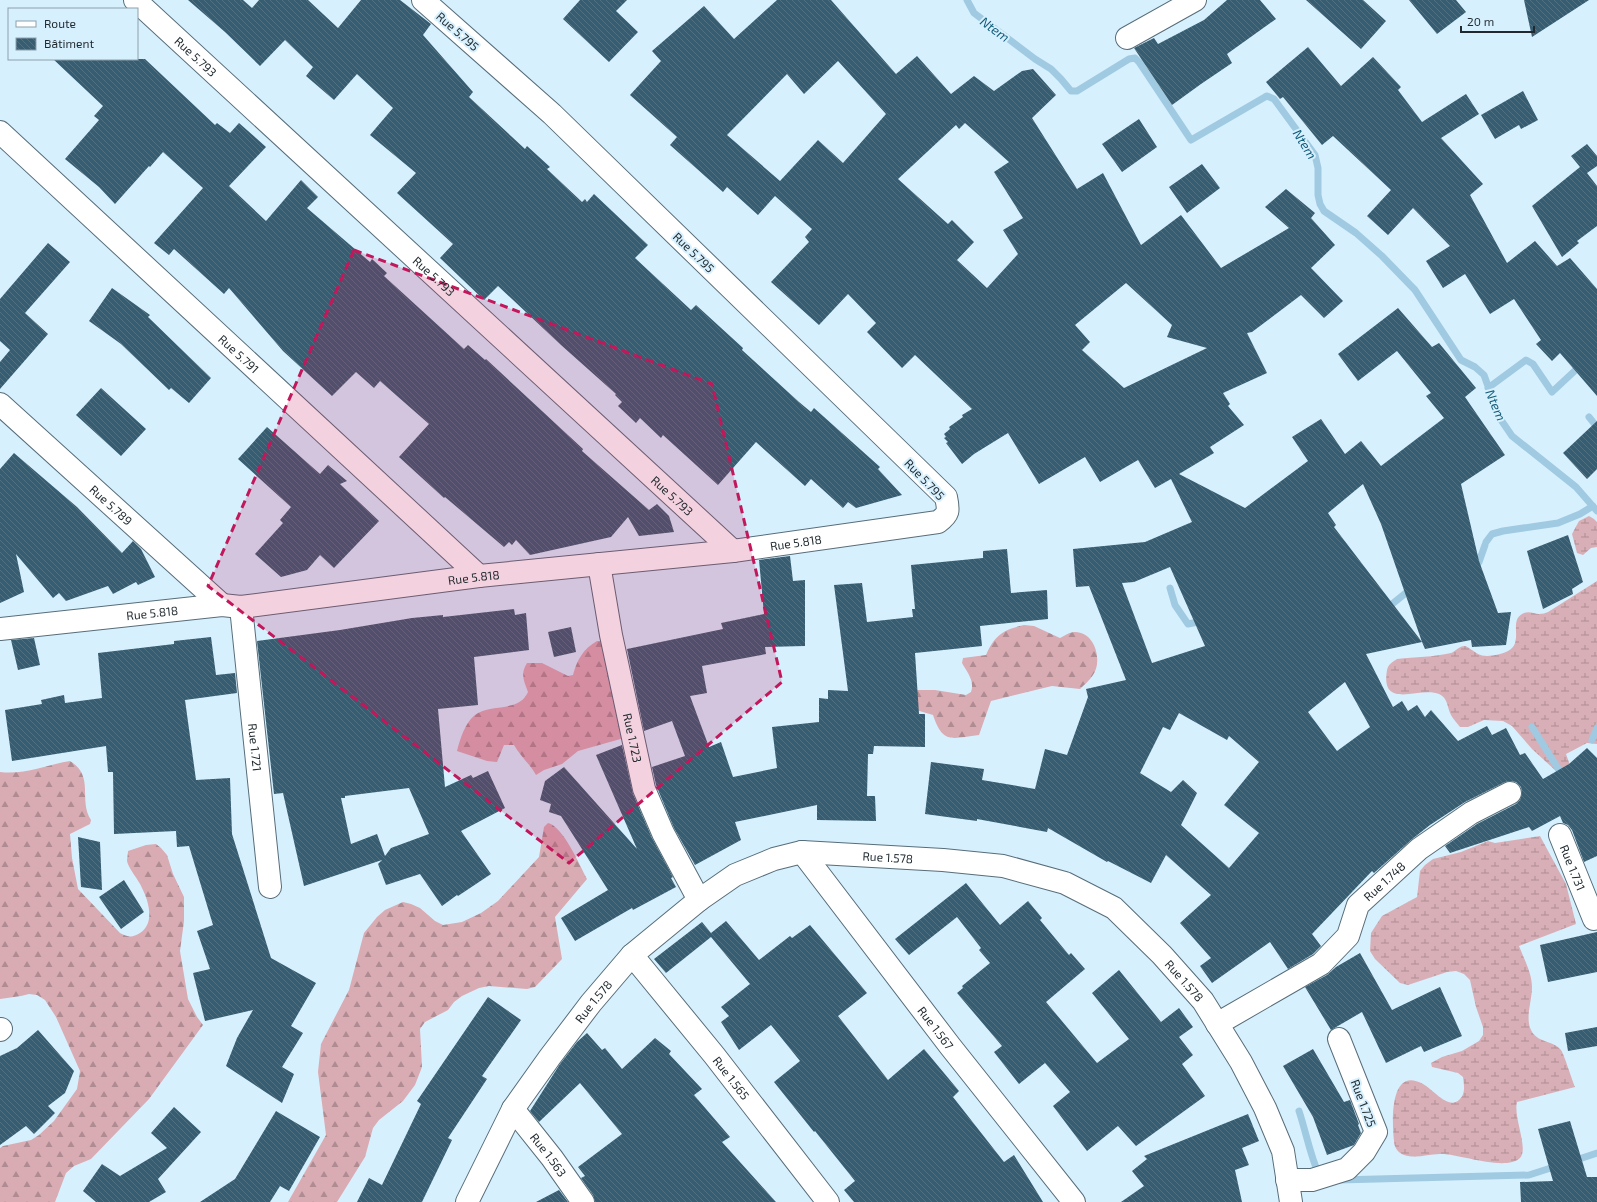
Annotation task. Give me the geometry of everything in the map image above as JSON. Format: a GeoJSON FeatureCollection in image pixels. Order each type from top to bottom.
{"type":"FeatureCollection","features":[{"type":"Feature","properties":{"kind":"street","name":"Rue 5.793"},"geometry":{"type":"LineString","coordinates":[[136,0],[733,551]]}},
{"type":"Feature","properties":{"kind":"street","name":"Rue 5.795"},"geometry":{"type":"LineString","coordinates":[[423,0],[552,114],[946,497],[948,508],[946,516]]}},
{"type":"Feature","properties":{"kind":"street"},"geometry":{"type":"LineString","coordinates":[[1127,38],[1195,0]]}},
{"type":"Feature","properties":{"kind":"street","name":"Rue 5.791"},"geometry":{"type":"LineString","coordinates":[[0,132],[479,576]]}},
{"type":"Feature","properties":{"kind":"street","name":"Rue 5.789"},"geometry":{"type":"LineString","coordinates":[[0,404],[231,606]]}},
{"type":"Feature","properties":{"kind":"street","name":"Rue 5.818"},"geometry":{"type":"LineString","coordinates":[[0,629],[231,606],[479,576],[733,551],[938,522],[946,516]]}},
{"type":"Feature","properties":{"kind":"street","name":"Rue 1.723"},"geometry":{"type":"LineString","coordinates":[[599,564],[611,635],[644,789],[663,833],[700,900]]}},
{"type":"Feature","properties":{"kind":"street","name":"Rue 1.721"},"geometry":{"type":"LineString","coordinates":[[231,606],[270,887]]}},
{"type":"Feature","properties":{"kind":"street","name":"Rue 1.748"},"geometry":{"type":"LineString","coordinates":[[1217,1024],[1321,964],[1348,936],[1358,905],[1392,873],[1425,845],[1471,814],[1510,793]]}},
{"type":"Feature","properties":{"kind":"street","name":"Rue 1.731"},"geometry":{"type":"LineString","coordinates":[[1560,835],[1594,919],[1597,918]]}},
{"type":"Feature","properties":{"kind":"street","name":"Rue 1.578"},"geometry":{"type":"LineString","coordinates":[[467,1202],[513,1109],[586,1008],[632,955],[700,900],[735,875],[774,858],[802,852],[943,860],[1003,866],[1065,883],[1114,908],[1172,966],[1203,1001],[1242,1062],[1266,1108],[1283,1151],[1290,1202]]}},
{"type":"Feature","properties":{"kind":"street","name":"Rue 1.567"},"geometry":{"type":"LineString","coordinates":[[802,852],[950,1046],[1074,1202]]}},
{"type":"Feature","properties":{"kind":"street","name":"Rue 1.565"},"geometry":{"type":"LineString","coordinates":[[632,955],[714,1055],[828,1202]]}},
{"type":"Feature","properties":{"kind":"street","name":"Rue 1.725"},"geometry":{"type":"LineString","coordinates":[[1287,1180],[1312,1180],[1347,1169],[1364,1152],[1376,1132],[1339,1039]]}},
{"type":"Feature","properties":{"kind":"street","name":"Rue 1.563"},"geometry":{"type":"LineString","coordinates":[[513,1109],[552,1158],[583,1202]]}},
{"type":"Feature","properties":{"kind":"highlighted area"},"geometry":{"type":"Polygon","coordinates":[[[354,250],[712,384],[782,682],[569,863],[208,586],[354,250]]]}},
{"type":"Feature","properties":{"kind":"green space"},"geometry":{"type":"Polygon","coordinates":[[[1589,516],[1597,522],[1597,547],[1591,548],[1583,555],[1577,553],[1572,534],[1579,521],[1589,516]]]}},
{"type":"Feature","properties":{"kind":"green space"},"geometry":{"type":"Polygon","coordinates":[[[1597,581],[1597,744],[1587,743],[1566,754],[1580,793],[1532,749],[1512,726],[1503,721],[1484,720],[1468,727],[1460,727],[1451,715],[1446,700],[1439,694],[1431,692],[1395,694],[1390,690],[1386,682],[1387,670],[1390,664],[1397,659],[1451,653],[1465,646],[1478,654],[1485,656],[1493,656],[1508,651],[1513,647],[1515,642],[1516,626],[1519,616],[1526,612],[1539,614],[1548,612],[1597,581]]]}},
{"type":"Feature","properties":{"kind":"green space"},"geometry":{"type":"Polygon","coordinates":[[[1024,625],[1034,626],[1060,638],[1074,632],[1087,636],[1092,641],[1097,655],[1096,669],[1089,681],[1080,689],[1052,686],[991,701],[979,735],[955,738],[950,737],[941,731],[933,715],[906,707],[913,690],[935,690],[966,695],[971,692],[972,684],[962,663],[963,658],[986,655],[989,648],[1000,634],[1024,625]]]}},
{"type":"Feature","properties":{"kind":"green space"},"geometry":{"type":"Polygon","coordinates":[[[597,641],[603,641],[624,738],[578,751],[562,764],[544,770],[536,775],[514,745],[504,745],[497,762],[487,761],[457,751],[461,736],[471,718],[481,711],[511,705],[524,699],[528,692],[523,674],[527,663],[542,663],[568,676],[573,675],[576,664],[581,655],[597,641]]]}},
{"type":"Feature","properties":{"kind":"green space"},"geometry":{"type":"Polygon","coordinates":[[[70,761],[78,767],[82,774],[87,812],[91,820],[90,824],[70,834],[72,858],[78,889],[120,933],[135,936],[145,929],[148,924],[149,912],[145,894],[128,864],[128,851],[146,845],[156,844],[161,848],[167,855],[173,874],[184,897],[184,921],[180,951],[188,999],[203,1025],[149,1099],[91,1159],[74,1166],[66,1173],[55,1202],[0,1202],[0,1148],[31,1140],[39,1135],[54,1121],[77,1089],[80,1071],[56,1017],[45,1000],[37,995],[29,994],[0,999],[0,772],[9,773],[27,771],[70,761]]]}},
{"type":"Feature","properties":{"kind":"green space"},"geometry":{"type":"Polygon","coordinates":[[[548,823],[554,826],[565,839],[576,856],[587,879],[555,917],[562,959],[535,987],[527,989],[489,986],[479,988],[462,996],[454,1002],[448,1010],[425,1022],[420,1029],[422,1067],[415,1085],[403,1101],[379,1120],[373,1128],[365,1157],[337,1202],[288,1202],[326,1135],[318,1072],[321,1044],[349,990],[364,933],[385,910],[403,902],[420,908],[435,921],[443,925],[462,922],[481,913],[498,901],[539,857],[544,827],[548,823]]]}},
{"type":"Feature","properties":{"kind":"green space"},"geometry":{"type":"Polygon","coordinates":[[[1540,836],[1566,884],[1576,924],[1519,946],[1532,982],[1529,1025],[1537,1037],[1554,1044],[1561,1050],[1575,1087],[1517,1102],[1517,1116],[1523,1148],[1520,1158],[1513,1162],[1493,1163],[1448,1154],[1413,1157],[1404,1155],[1398,1151],[1394,1143],[1393,1110],[1398,1089],[1404,1082],[1412,1080],[1423,1084],[1445,1101],[1455,1102],[1459,1100],[1464,1092],[1463,1077],[1458,1073],[1432,1067],[1431,1063],[1442,1057],[1462,1051],[1479,1041],[1483,1035],[1483,1027],[1476,1007],[1470,980],[1464,974],[1456,971],[1447,972],[1408,985],[1400,983],[1375,959],[1370,951],[1371,933],[1382,916],[1417,897],[1420,871],[1433,859],[1461,852],[1488,841],[1495,843],[1540,836]]]}},
{"type":"Feature","properties":{"kind":"building"},"geometry":{"type":"Polygon","coordinates":[[[188,0],[243,0],[252,8],[259,0],[308,0],[338,28],[361,0],[400,0],[431,24],[423,35],[473,92],[469,97],[525,149],[527,146],[550,167],[547,169],[582,202],[585,199],[587,202],[594,194],[648,245],[635,258],[691,310],[696,305],[743,348],[742,350],[799,402],[811,412],[814,408],[880,467],[878,469],[902,495],[856,508],[848,502],[843,508],[811,479],[805,486],[756,442],[718,485],[663,435],[661,438],[640,418],[636,423],[618,406],[622,402],[615,395],[616,394],[498,286],[484,300],[440,258],[453,244],[397,193],[416,173],[370,135],[393,108],[357,74],[334,100],[306,76],[313,67],[285,40],[260,66],[225,32],[188,0]]]}},
{"type":"Feature","properties":{"kind":"building"},"geometry":{"type":"Polygon","coordinates":[[[580,0],[627,0],[616,11],[638,32],[609,62],[563,19],[580,0]]]}},
{"type":"Feature","properties":{"kind":"building"},"geometry":{"type":"Polygon","coordinates":[[[777,0],[831,0],[896,74],[917,56],[951,94],[974,76],[994,91],[1022,71],[1033,69],[1056,95],[1032,118],[1077,189],[1103,173],[1141,245],[1181,215],[1221,268],[1289,228],[1265,207],[1286,189],[1315,213],[1311,218],[1335,245],[1311,268],[1343,301],[1324,318],[1301,295],[1252,332],[1247,333],[1267,373],[1223,393],[1230,404],[1228,406],[1244,425],[1210,447],[1214,453],[1179,474],[1245,508],[1308,461],[1292,437],[1321,419],[1345,454],[1361,441],[1381,466],[1444,418],[1426,396],[1431,393],[1397,351],[1358,381],[1338,354],[1398,308],[1432,347],[1439,343],[1476,388],[1465,397],[1505,455],[1461,484],[1479,561],[1498,613],[1511,612],[1506,645],[1472,647],[1471,640],[1425,649],[1422,642],[1366,654],[1393,707],[1402,701],[1408,711],[1417,705],[1425,717],[1431,710],[1458,741],[1487,726],[1492,735],[1506,728],[1520,755],[1525,753],[1543,779],[1569,764],[1587,748],[1597,758],[1597,856],[1584,862],[1572,830],[1568,825],[1563,823],[1560,816],[1532,831],[1529,827],[1450,853],[1445,846],[1477,824],[1516,804],[1520,800],[1522,793],[1521,787],[1516,782],[1505,782],[1465,802],[1430,825],[1374,873],[1372,871],[1312,934],[1321,946],[1313,954],[1288,969],[1270,942],[1212,983],[1200,966],[1211,958],[1180,923],[1211,895],[1166,855],[1151,883],[1108,861],[1107,862],[1048,828],[1047,832],[977,819],[977,821],[925,814],[931,762],[984,769],[982,780],[1035,789],[1045,749],[1067,755],[1088,697],[1086,689],[1126,680],[1089,586],[1076,587],[1073,549],[1145,542],[1192,522],[1171,479],[1155,488],[1138,460],[1100,482],[1085,457],[1039,484],[1008,433],[974,454],[962,464],[946,443],[948,442],[944,438],[946,437],[944,434],[950,429],[949,427],[963,417],[962,415],[972,409],[915,355],[902,368],[867,332],[876,323],[848,294],[819,325],[771,282],[809,242],[805,237],[812,229],[775,196],[758,215],[727,187],[723,192],[670,145],[677,137],[630,95],[661,61],[652,51],[704,6],[734,39],[777,0]],[[838,61],[804,94],[787,74],[727,135],[780,181],[818,140],[843,163],[886,114],[838,61]],[[965,123],[959,129],[956,125],[898,179],[948,224],[952,220],[974,242],[957,260],[987,288],[1018,254],[1003,230],[1023,218],[994,172],[1009,162],[965,123]],[[1126,283],[1075,325],[1090,342],[1082,350],[1124,388],[1207,348],[1167,337],[1172,325],[1126,283]],[[1363,484],[1328,513],[1336,525],[1334,527],[1422,642],[1381,524],[1363,484]],[[1170,567],[1134,582],[1122,583],[1152,663],[1205,646],[1170,567]],[[1345,682],[1308,712],[1337,751],[1370,727],[1345,682]],[[1179,713],[1170,730],[1163,727],[1140,773],[1171,792],[1183,780],[1197,793],[1181,825],[1229,868],[1259,833],[1224,805],[1259,762],[1229,736],[1227,740],[1179,713]]]}},
{"type":"Feature","properties":{"kind":"building"},"geometry":{"type":"Polygon","coordinates":[[[1227,0],[1260,0],[1276,19],[1227,54],[1232,63],[1172,105],[1134,48],[1154,38],[1158,44],[1204,20],[1227,0]]]}},
{"type":"Feature","properties":{"kind":"building"},"geometry":{"type":"Polygon","coordinates":[[[1306,0],[1363,0],[1386,21],[1361,49],[1306,0]]]}},
{"type":"Feature","properties":{"kind":"building"},"geometry":{"type":"Polygon","coordinates":[[[1409,0],[1456,0],[1466,12],[1437,34],[1409,0]]]}},
{"type":"Feature","properties":{"kind":"building"},"geometry":{"type":"Polygon","coordinates":[[[1524,0],[1589,0],[1532,37],[1524,0]]]}},
{"type":"Feature","properties":{"kind":"building"},"geometry":{"type":"Polygon","coordinates":[[[1308,47],[1341,86],[1373,57],[1401,87],[1398,90],[1422,122],[1466,94],[1479,114],[1441,138],[1483,184],[1470,195],[1507,263],[1535,241],[1557,266],[1570,258],[1597,289],[1597,396],[1560,353],[1552,361],[1536,344],[1541,340],[1514,299],[1490,314],[1465,274],[1443,288],[1426,261],[1450,246],[1413,208],[1388,235],[1367,216],[1391,190],[1333,136],[1322,145],[1283,97],[1280,99],[1266,82],[1308,47]]]}},
{"type":"Feature","properties":{"kind":"building"},"geometry":{"type":"Polygon","coordinates":[[[145,59],[215,125],[217,123],[230,133],[239,123],[266,147],[229,186],[266,221],[301,180],[318,197],[307,208],[370,262],[372,259],[387,273],[384,276],[464,349],[468,345],[485,360],[486,359],[583,449],[582,451],[649,510],[657,504],[669,516],[674,532],[639,536],[628,517],[611,537],[530,555],[516,540],[512,545],[509,542],[504,547],[445,497],[444,498],[399,457],[429,424],[380,381],[374,388],[356,372],[332,396],[283,351],[229,288],[224,294],[174,249],[169,255],[154,243],[203,188],[163,152],[115,204],[99,187],[65,159],[99,120],[94,116],[103,106],[54,60],[145,59]]]}},
{"type":"Feature","properties":{"kind":"building"},"geometry":{"type":"Polygon","coordinates":[[[1523,91],[1538,120],[1521,129],[1519,125],[1495,139],[1481,115],[1523,91]]]}},
{"type":"Feature","properties":{"kind":"building"},"geometry":{"type":"Polygon","coordinates":[[[1139,119],[1157,147],[1122,172],[1102,144],[1139,119]]]}},
{"type":"Feature","properties":{"kind":"building"},"geometry":{"type":"Polygon","coordinates":[[[1587,144],[1597,156],[1597,166],[1587,173],[1597,186],[1597,226],[1577,241],[1579,243],[1562,257],[1532,206],[1580,167],[1571,156],[1587,144]]]}},
{"type":"Feature","properties":{"kind":"building"},"geometry":{"type":"Polygon","coordinates":[[[1202,164],[1220,188],[1187,213],[1169,187],[1202,164]]]}},
{"type":"Feature","properties":{"kind":"building"},"geometry":{"type":"Polygon","coordinates":[[[48,243],[70,262],[25,313],[48,334],[0,389],[0,362],[10,350],[0,341],[0,299],[48,243]]]}},
{"type":"Feature","properties":{"kind":"building"},"geometry":{"type":"Polygon","coordinates":[[[112,288],[150,315],[148,317],[211,378],[189,403],[171,388],[169,390],[121,344],[89,321],[112,288]]]}},
{"type":"Feature","properties":{"kind":"building"},"geometry":{"type":"Polygon","coordinates":[[[101,388],[146,429],[121,456],[76,415],[101,388]]]}},
{"type":"Feature","properties":{"kind":"building"},"geometry":{"type":"Polygon","coordinates":[[[1597,421],[1597,469],[1587,479],[1563,453],[1597,421]]]}},
{"type":"Feature","properties":{"kind":"building"},"geometry":{"type":"Polygon","coordinates":[[[267,427],[320,474],[328,465],[347,481],[340,484],[379,521],[334,568],[320,555],[307,570],[281,577],[255,554],[283,523],[280,520],[291,507],[238,459],[267,427]]]}},
{"type":"Feature","properties":{"kind":"building"},"geometry":{"type":"Polygon","coordinates":[[[14,453],[77,507],[122,553],[133,541],[141,549],[155,577],[138,585],[136,582],[113,594],[108,586],[66,601],[59,593],[53,598],[16,554],[24,592],[0,603],[0,469],[14,453]]]}},
{"type":"Feature","properties":{"kind":"building"},"geometry":{"type":"Polygon","coordinates":[[[1568,535],[1583,582],[1572,589],[1573,594],[1543,609],[1527,551],[1568,535]]]}},
{"type":"Feature","properties":{"kind":"building"},"geometry":{"type":"Polygon","coordinates":[[[1007,549],[1011,593],[1047,590],[1048,619],[980,626],[982,646],[915,653],[919,714],[925,714],[925,747],[874,746],[873,754],[868,754],[867,796],[875,796],[876,821],[817,820],[817,805],[735,822],[741,840],[695,865],[674,828],[656,785],[652,767],[685,756],[672,721],[644,731],[627,649],[723,629],[721,623],[764,614],[759,560],[790,556],[793,581],[805,580],[805,646],[765,647],[766,654],[702,666],[707,693],[690,696],[709,747],[721,742],[733,777],[777,768],[772,727],[819,722],[819,698],[828,699],[828,690],[848,691],[834,585],[862,583],[867,622],[913,617],[912,609],[915,609],[911,565],[983,558],[983,551],[1007,549]]]}},
{"type":"Feature","properties":{"kind":"building"},"geometry":{"type":"Polygon","coordinates":[[[514,609],[515,615],[526,613],[529,650],[474,657],[478,705],[438,709],[445,787],[471,775],[473,778],[488,771],[505,808],[461,831],[491,874],[442,906],[420,874],[386,885],[378,864],[382,860],[304,886],[283,793],[274,794],[257,641],[340,630],[412,618],[443,615],[443,617],[514,609]],[[409,788],[345,796],[345,798],[341,798],[351,844],[377,834],[385,856],[391,848],[429,834],[409,788]]]}},
{"type":"Feature","properties":{"kind":"building"},"geometry":{"type":"Polygon","coordinates":[[[571,627],[576,652],[554,657],[548,632],[571,627]]]}},
{"type":"Feature","properties":{"kind":"building"},"geometry":{"type":"Polygon","coordinates":[[[211,637],[216,675],[235,673],[237,693],[185,700],[196,780],[230,778],[232,834],[271,958],[316,983],[291,1026],[303,1033],[282,1067],[294,1074],[282,1103],[226,1066],[237,1038],[253,1010],[205,1021],[193,973],[210,969],[197,931],[213,925],[189,846],[177,847],[176,831],[114,834],[113,772],[108,772],[106,746],[12,761],[5,710],[42,704],[41,700],[64,695],[65,703],[102,698],[98,653],[174,644],[174,641],[211,637]]]}},
{"type":"Feature","properties":{"kind":"building"},"geometry":{"type":"Polygon","coordinates":[[[34,638],[40,665],[18,670],[11,640],[34,638]]]}},
{"type":"Feature","properties":{"kind":"building"},"geometry":{"type":"Polygon","coordinates":[[[622,745],[633,794],[652,838],[673,877],[671,878],[676,887],[633,910],[632,908],[575,941],[561,918],[608,890],[561,816],[549,812],[551,804],[540,800],[545,781],[564,767],[637,849],[596,755],[622,745]]]}},
{"type":"Feature","properties":{"kind":"building"},"geometry":{"type":"Polygon","coordinates":[[[78,837],[100,842],[102,890],[81,887],[78,837]]]}},
{"type":"Feature","properties":{"kind":"building"},"geometry":{"type":"Polygon","coordinates":[[[124,880],[144,912],[121,929],[99,897],[124,880]]]}},
{"type":"Feature","properties":{"kind":"building"},"geometry":{"type":"Polygon","coordinates":[[[966,883],[1000,925],[1028,901],[1042,918],[1040,920],[1069,955],[1071,953],[1085,969],[1046,1002],[1097,1063],[1129,1039],[1092,993],[1119,970],[1161,1022],[1179,1008],[1193,1027],[1179,1037],[1193,1055],[1182,1064],[1205,1096],[1136,1146],[1118,1126],[1087,1151],[1053,1106],[1070,1092],[1045,1063],[1019,1084],[994,1052],[1002,1046],[957,993],[963,988],[962,986],[990,963],[979,950],[981,948],[957,917],[909,955],[895,939],[966,883]]]}},
{"type":"Feature","properties":{"kind":"building"},"geometry":{"type":"Polygon","coordinates":[[[726,921],[759,960],[790,936],[792,938],[810,925],[867,993],[838,1016],[888,1080],[924,1049],[959,1091],[953,1097],[1004,1162],[1014,1155],[1043,1202],[854,1202],[844,1190],[855,1181],[774,1082],[800,1061],[771,1025],[739,1050],[721,1022],[729,1016],[721,1007],[750,984],[711,937],[666,973],[654,959],[702,922],[711,933],[726,921]]]}},
{"type":"Feature","properties":{"kind":"building"},"geometry":{"type":"Polygon","coordinates":[[[1597,932],[1597,972],[1548,982],[1540,945],[1597,932]]]}},
{"type":"Feature","properties":{"kind":"building"},"geometry":{"type":"Polygon","coordinates":[[[1360,953],[1392,1010],[1440,987],[1462,1036],[1424,1052],[1421,1046],[1386,1063],[1362,1012],[1331,1030],[1305,987],[1327,975],[1336,967],[1360,953]]]}},
{"type":"Feature","properties":{"kind":"building"},"geometry":{"type":"Polygon","coordinates":[[[488,997],[521,1020],[482,1076],[487,1079],[448,1138],[452,1140],[422,1202],[357,1202],[369,1178],[382,1185],[421,1104],[417,1101],[488,997]]]}},
{"type":"Feature","properties":{"kind":"building"},"geometry":{"type":"Polygon","coordinates":[[[1597,1027],[1597,1046],[1568,1051],[1565,1033],[1597,1027]]]}},
{"type":"Feature","properties":{"kind":"building"},"geometry":{"type":"Polygon","coordinates":[[[38,1030],[74,1071],[65,1093],[48,1106],[55,1113],[34,1134],[26,1126],[0,1145],[0,1056],[17,1048],[38,1030]]]}},
{"type":"Feature","properties":{"kind":"building"},"geometry":{"type":"Polygon","coordinates":[[[587,1033],[602,1050],[605,1048],[622,1069],[655,1038],[671,1051],[669,1054],[702,1089],[694,1095],[730,1137],[722,1142],[776,1202],[595,1202],[593,1195],[581,1178],[585,1176],[578,1167],[622,1134],[580,1083],[539,1122],[530,1111],[560,1064],[577,1042],[587,1033]]]}},
{"type":"Feature","properties":{"kind":"building"},"geometry":{"type":"Polygon","coordinates":[[[1313,1049],[1344,1102],[1350,1100],[1361,1133],[1354,1145],[1327,1155],[1313,1117],[1283,1066],[1313,1049]]]}},
{"type":"Feature","properties":{"kind":"building"},"geometry":{"type":"Polygon","coordinates":[[[174,1107],[201,1132],[158,1179],[166,1192],[149,1202],[96,1202],[83,1191],[102,1164],[120,1176],[167,1148],[151,1133],[174,1107]]]}},
{"type":"Feature","properties":{"kind":"building"},"geometry":{"type":"Polygon","coordinates":[[[276,1111],[320,1137],[289,1191],[280,1186],[270,1202],[200,1202],[235,1179],[276,1111]]]}},
{"type":"Feature","properties":{"kind":"building"},"geometry":{"type":"Polygon","coordinates":[[[1248,1114],[1259,1141],[1242,1148],[1249,1165],[1235,1170],[1242,1202],[1121,1202],[1144,1186],[1132,1171],[1147,1159],[1144,1156],[1248,1114]]]}},
{"type":"Feature","properties":{"kind":"building"},"geometry":{"type":"Polygon","coordinates":[[[1570,1121],[1587,1177],[1597,1177],[1597,1202],[1521,1202],[1520,1182],[1553,1181],[1538,1129],[1570,1121]]]}},
{"type":"Feature","properties":{"kind":"building"},"geometry":{"type":"Polygon","coordinates":[[[559,1190],[568,1202],[536,1202],[559,1190]]]}},
{"type":"Feature","properties":{"kind":"waterway","name":"Ntem"},"geometry":{"type":"LineString","coordinates":[[967,0],[974,13],[1035,59],[1051,69],[1071,91],[1077,91],[1129,59],[1135,58],[1191,140],[1267,96],[1274,99],[1315,155],[1318,168],[1318,195],[1320,204],[1324,211],[1356,233],[1382,256],[1415,290],[1461,360],[1475,367],[1484,375],[1499,417],[1512,436],[1576,487],[1597,511]]}},
{"type":"Feature","properties":{"kind":"waterway"},"geometry":{"type":"LineString","coordinates":[[1488,388],[1526,360],[1533,364],[1552,392],[1581,365]]}},
{"type":"Feature","properties":{"kind":"waterway"},"geometry":{"type":"LineString","coordinates":[[1589,417],[1597,427]]}},
{"type":"Feature","properties":{"kind":"waterway"},"geometry":{"type":"LineString","coordinates":[[1486,542],[1492,534],[1558,523],[1580,514],[1593,506]]}},
{"type":"Feature","properties":{"kind":"waterway"},"geometry":{"type":"LineString","coordinates":[[1474,569],[1479,562],[1485,545]]}},
{"type":"Feature","properties":{"kind":"waterway"},"geometry":{"type":"LineString","coordinates":[[1170,588],[1175,605],[1188,624],[1203,621]]}},
{"type":"Feature","properties":{"kind":"waterway"},"geometry":{"type":"LineString","coordinates":[[1386,609],[1413,589]]}},
{"type":"Feature","properties":{"kind":"waterway"},"geometry":{"type":"LineString","coordinates":[[1532,727],[1564,778]]}},
{"type":"Feature","properties":{"kind":"waterway"},"geometry":{"type":"LineString","coordinates":[[1592,740],[1597,728]]}},
{"type":"Feature","properties":{"kind":"waterway"},"geometry":{"type":"LineString","coordinates":[[1299,1111],[1313,1160],[1319,1175]]}},
{"type":"Feature","properties":{"kind":"waterway"},"geometry":{"type":"LineString","coordinates":[[1573,1161],[1597,1153]]}},
{"type":"Feature","properties":{"kind":"waterway"},"geometry":{"type":"LineString","coordinates":[[1339,1180],[1529,1175],[1557,1166]]}}]}
